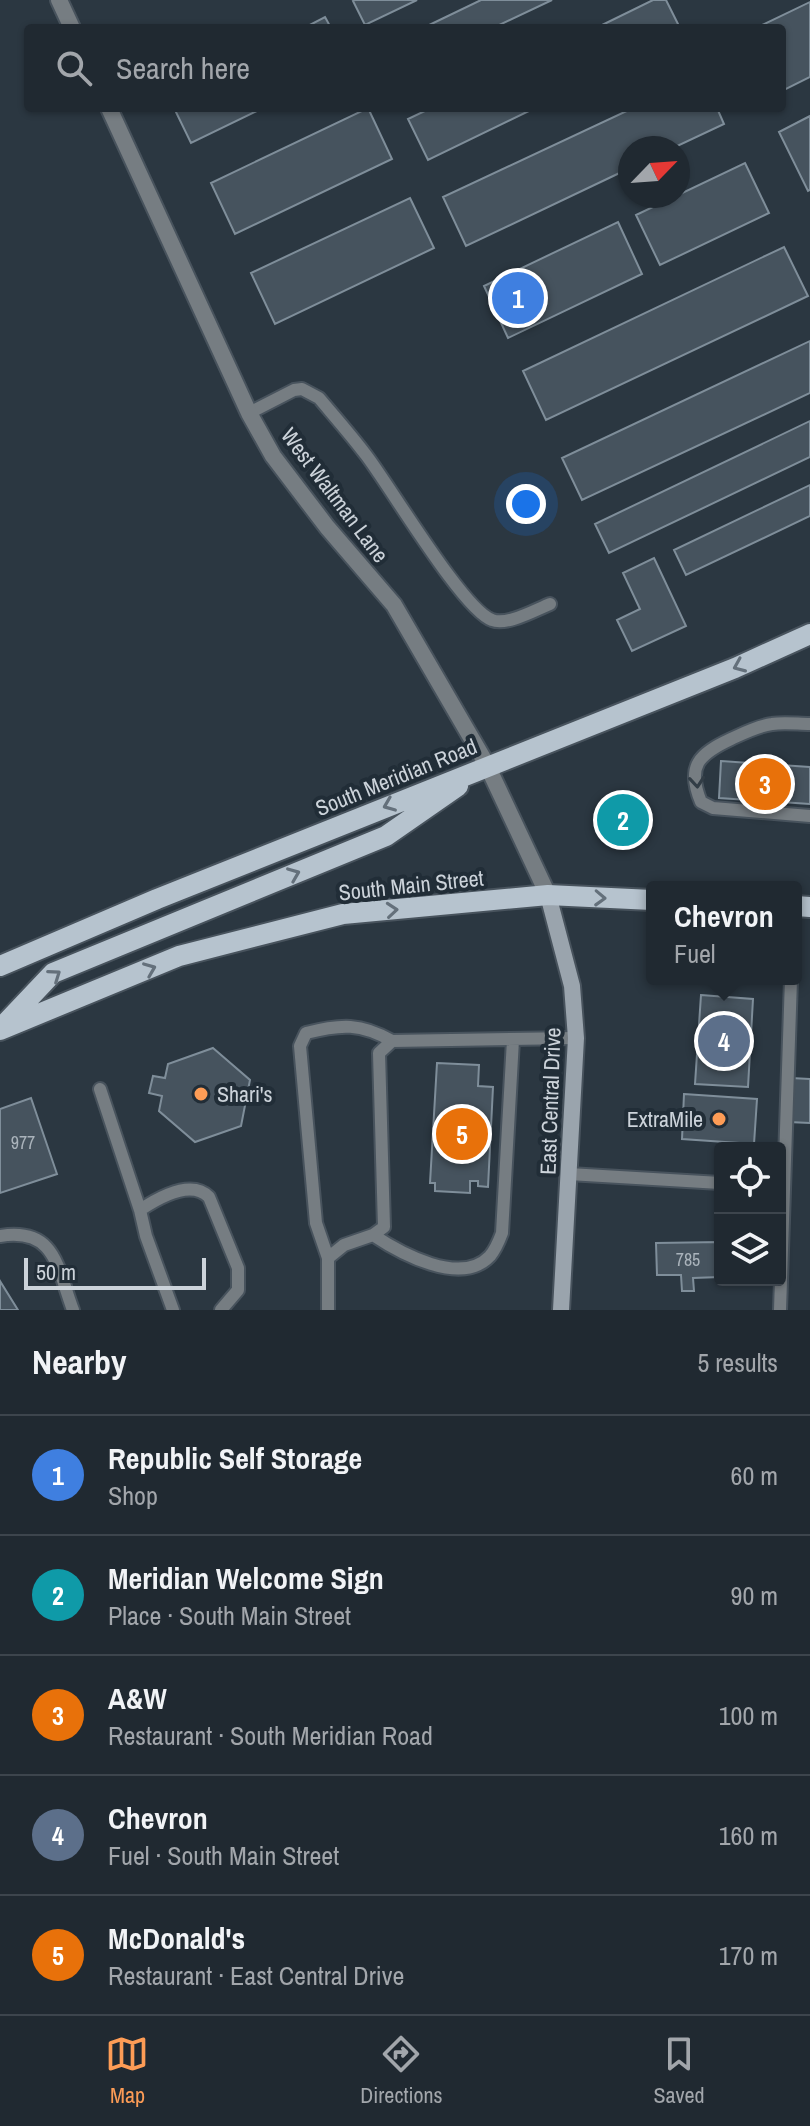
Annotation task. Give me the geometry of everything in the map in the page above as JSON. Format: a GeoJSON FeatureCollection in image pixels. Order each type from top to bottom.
{"type":"FeatureCollection","features":[{"type":"Feature","properties":{"kind":"main road","name":"South Meridian Road"},"geometry":{"type":"LineString","coordinates":[[0,966],[487,765],[735,668],[810,634]]}},
{"type":"Feature","properties":{"kind":"main road"},"geometry":{"type":"LineString","coordinates":[[0,1030],[53,973],[386,836],[487,765]]}},
{"type":"Feature","properties":{"kind":"main road","name":"South Main Street"},"geometry":{"type":"LineString","coordinates":[[0,1030],[179,956],[343,914],[548,895],[646,900]]}},
{"type":"Feature","properties":{"kind":"street"},"geometry":{"type":"LineString","coordinates":[[59,0],[70,24]]}},
{"type":"Feature","properties":{"kind":"street","name":"West Waltman Lane"},"geometry":{"type":"LineString","coordinates":[[111,112],[249,413],[273,456],[327,527],[394,605],[487,765],[548,895]]}},
{"type":"Feature","properties":{"kind":"street","name":"East Central Drive"},"geometry":{"type":"LineString","coordinates":[[548,895],[572,986],[576,1038],[561,1310]]}},
{"type":"Feature","properties":{"kind":"lane"},"geometry":{"type":"LineString","coordinates":[[249,413],[294,390],[310,391],[367,456],[470,604],[482,615],[493,621],[502,621],[550,604]]}},
{"type":"Feature","properties":{"kind":"lane"},"geometry":{"type":"LineString","coordinates":[[810,724],[772,724],[754,729],[710,749],[700,757],[695,768],[695,787],[701,802],[713,808],[810,816]]}},
{"type":"Feature","properties":{"kind":"lane"},"geometry":{"type":"LineString","coordinates":[[784,1142],[791,985]]}},
{"type":"Feature","properties":{"kind":"lane"},"geometry":{"type":"LineString","coordinates":[[328,1310],[328,1258],[316,1223],[312,1193],[300,1046],[306,1033],[362,1026],[392,1041],[576,1038]]}},
{"type":"Feature","properties":{"kind":"lane"},"geometry":{"type":"LineString","coordinates":[[373,1235],[412,1259],[435,1265],[471,1266],[481,1263],[495,1249],[502,1233],[513,1040]]}},
{"type":"Feature","properties":{"kind":"lane"},"geometry":{"type":"LineString","coordinates":[[328,1258],[344,1245],[373,1235],[384,1227],[379,1053],[392,1041]]}},
{"type":"Feature","properties":{"kind":"lane"},"geometry":{"type":"LineString","coordinates":[[100,1089],[146,1236],[173,1310]]}},
{"type":"Feature","properties":{"kind":"lane"},"geometry":{"type":"LineString","coordinates":[[569,1174],[714,1183]]}},
{"type":"Feature","properties":{"kind":"lane"},"geometry":{"type":"LineString","coordinates":[[140,1210],[163,1197],[193,1188],[202,1190],[209,1197],[238,1268],[238,1290],[221,1310]]}},
{"type":"Feature","properties":{"kind":"lane"},"geometry":{"type":"LineString","coordinates":[[780,1310],[782,1214]]}},
{"type":"Feature","properties":{"kind":"lane"},"geometry":{"type":"LineString","coordinates":[[0,1236],[21,1234],[37,1238],[49,1249],[73,1310]]}},
{"type":"Feature","properties":{"kind":"building"},"geometry":{"type":"Polygon","coordinates":[[[355,0],[417,0],[367,24],[355,0]]]}},
{"type":"Feature","properties":{"kind":"building"},"geometry":{"type":"Polygon","coordinates":[[[481,0],[552,0],[501,24],[431,24],[481,0]]]}},
{"type":"Feature","properties":{"kind":"building"},"geometry":{"type":"Polygon","coordinates":[[[653,0],[666,0],[678,24],[604,24],[653,0]]]}},
{"type":"Feature","properties":{"kind":"building"},"geometry":{"type":"Polygon","coordinates":[[[810,2],[810,77],[786,89],[786,24],[764,24],[810,2]]]}},
{"type":"Feature","properties":{"kind":"building"},"geometry":{"type":"Polygon","coordinates":[[[325,17],[329,24],[312,24],[325,17]]]}},
{"type":"Feature","properties":{"kind":"building"},"geometry":{"type":"Polygon","coordinates":[[[176,112],[255,112],[191,143],[176,112]]]}},
{"type":"Feature","properties":{"kind":"building"},"geometry":{"type":"Polygon","coordinates":[[[360,112],[370,112],[392,159],[235,234],[211,183],[360,112]]]}},
{"type":"Feature","properties":{"kind":"building"},"geometry":{"type":"Polygon","coordinates":[[[423,112],[527,112],[428,160],[408,119],[423,112]]]}},
{"type":"Feature","properties":{"kind":"building"},"geometry":{"type":"Polygon","coordinates":[[[624,112],[719,112],[724,124],[690,140],[690,136],[618,136],[618,174],[466,246],[443,197],[624,112]]]}},
{"type":"Feature","properties":{"kind":"building"},"geometry":{"type":"Polygon","coordinates":[[[810,116],[810,190],[808,191],[779,132],[810,116]]]}},
{"type":"Feature","properties":{"kind":"building"},"geometry":{"type":"Polygon","coordinates":[[[745,163],[769,213],[660,265],[636,215],[651,208],[690,208],[690,189],[745,163]]]}},
{"type":"Feature","properties":{"kind":"building"},"geometry":{"type":"Polygon","coordinates":[[[410,198],[434,248],[275,324],[251,273],[410,198]]]}},
{"type":"Feature","properties":{"kind":"building"},"geometry":{"type":"Polygon","coordinates":[[[618,222],[642,274],[508,338],[484,286],[618,222]]]}},
{"type":"Feature","properties":{"kind":"building"},"geometry":{"type":"Polygon","coordinates":[[[784,247],[808,296],[546,420],[523,371],[784,247]]]}},
{"type":"Feature","properties":{"kind":"building"},"geometry":{"type":"Polygon","coordinates":[[[810,341],[810,393],[582,500],[562,458],[810,341]]]}},
{"type":"Feature","properties":{"kind":"building"},"geometry":{"type":"Polygon","coordinates":[[[810,421],[810,457],[609,553],[595,524],[810,421]]]}},
{"type":"Feature","properties":{"kind":"building"},"geometry":{"type":"Polygon","coordinates":[[[810,485],[810,516],[686,575],[674,550],[810,485]]]}},
{"type":"Feature","properties":{"kind":"building"},"geometry":{"type":"Polygon","coordinates":[[[654,558],[686,626],[632,651],[617,620],[640,609],[623,573],[654,558]]]}},
{"type":"Feature","properties":{"kind":"building"},"geometry":{"type":"Polygon","coordinates":[[[721,761],[810,767],[810,804],[719,798],[721,761]]]}},
{"type":"Feature","properties":{"kind":"building"},"geometry":{"type":"Polygon","coordinates":[[[701,995],[753,999],[748,1087],[695,1084],[701,995]]]}},
{"type":"Feature","properties":{"kind":"building","name":"Shari's"},"geometry":{"type":"Polygon","coordinates":[[[213,1048],[250,1080],[241,1126],[195,1142],[159,1111],[162,1096],[149,1093],[153,1076],[165,1078],[168,1064],[213,1048]]]}},
{"type":"Feature","properties":{"kind":"building"},"geometry":{"type":"Polygon","coordinates":[[[437,1063],[479,1065],[478,1086],[493,1087],[488,1187],[478,1186],[478,1181],[470,1181],[470,1193],[435,1191],[435,1183],[430,1183],[437,1063]]]}},
{"type":"Feature","properties":{"kind":"building"},"geometry":{"type":"Polygon","coordinates":[[[791,1078],[810,1079],[810,1123],[789,1122],[791,1078]]]}},
{"type":"Feature","properties":{"kind":"building","name":"ExtraMile"},"geometry":{"type":"Polygon","coordinates":[[[684,1094],[757,1099],[754,1142],[682,1139],[684,1094]]]}},
{"type":"Feature","properties":{"kind":"building"},"geometry":{"type":"Polygon","coordinates":[[[31,1098],[57,1174],[0,1193],[0,1109],[31,1098]]]}},
{"type":"Feature","properties":{"kind":"building"},"geometry":{"type":"Polygon","coordinates":[[[714,1242],[714,1277],[693,1278],[694,1291],[682,1291],[681,1275],[657,1275],[656,1243],[714,1242]]]}},
{"type":"Feature","properties":{"kind":"building"},"geometry":{"type":"Polygon","coordinates":[[[0,1281],[18,1310],[0,1310],[0,1281]]]}},
{"type":"Feature","properties":{"kind":"place","name":"Republic Self Storage"},"geometry":{"type":"Point","coordinates":[518,298]}},
{"type":"Feature","properties":{"kind":"place","name":"A&W"},"geometry":{"type":"Point","coordinates":[765,784]}},
{"type":"Feature","properties":{"kind":"place","name":"Meridian Welcome Sign"},"geometry":{"type":"Point","coordinates":[623,820]}},
{"type":"Feature","properties":{"kind":"place","name":"Chevron"},"geometry":{"type":"Point","coordinates":[724,1041]}},
{"type":"Feature","properties":{"kind":"place","name":"Shari's"},"geometry":{"type":"Point","coordinates":[201,1094]}},
{"type":"Feature","properties":{"kind":"place","name":"ExtraMile"},"geometry":{"type":"Point","coordinates":[719,1119]}},
{"type":"Feature","properties":{"kind":"place","name":"McDonald's"},"geometry":{"type":"Point","coordinates":[462,1134]}}]}
